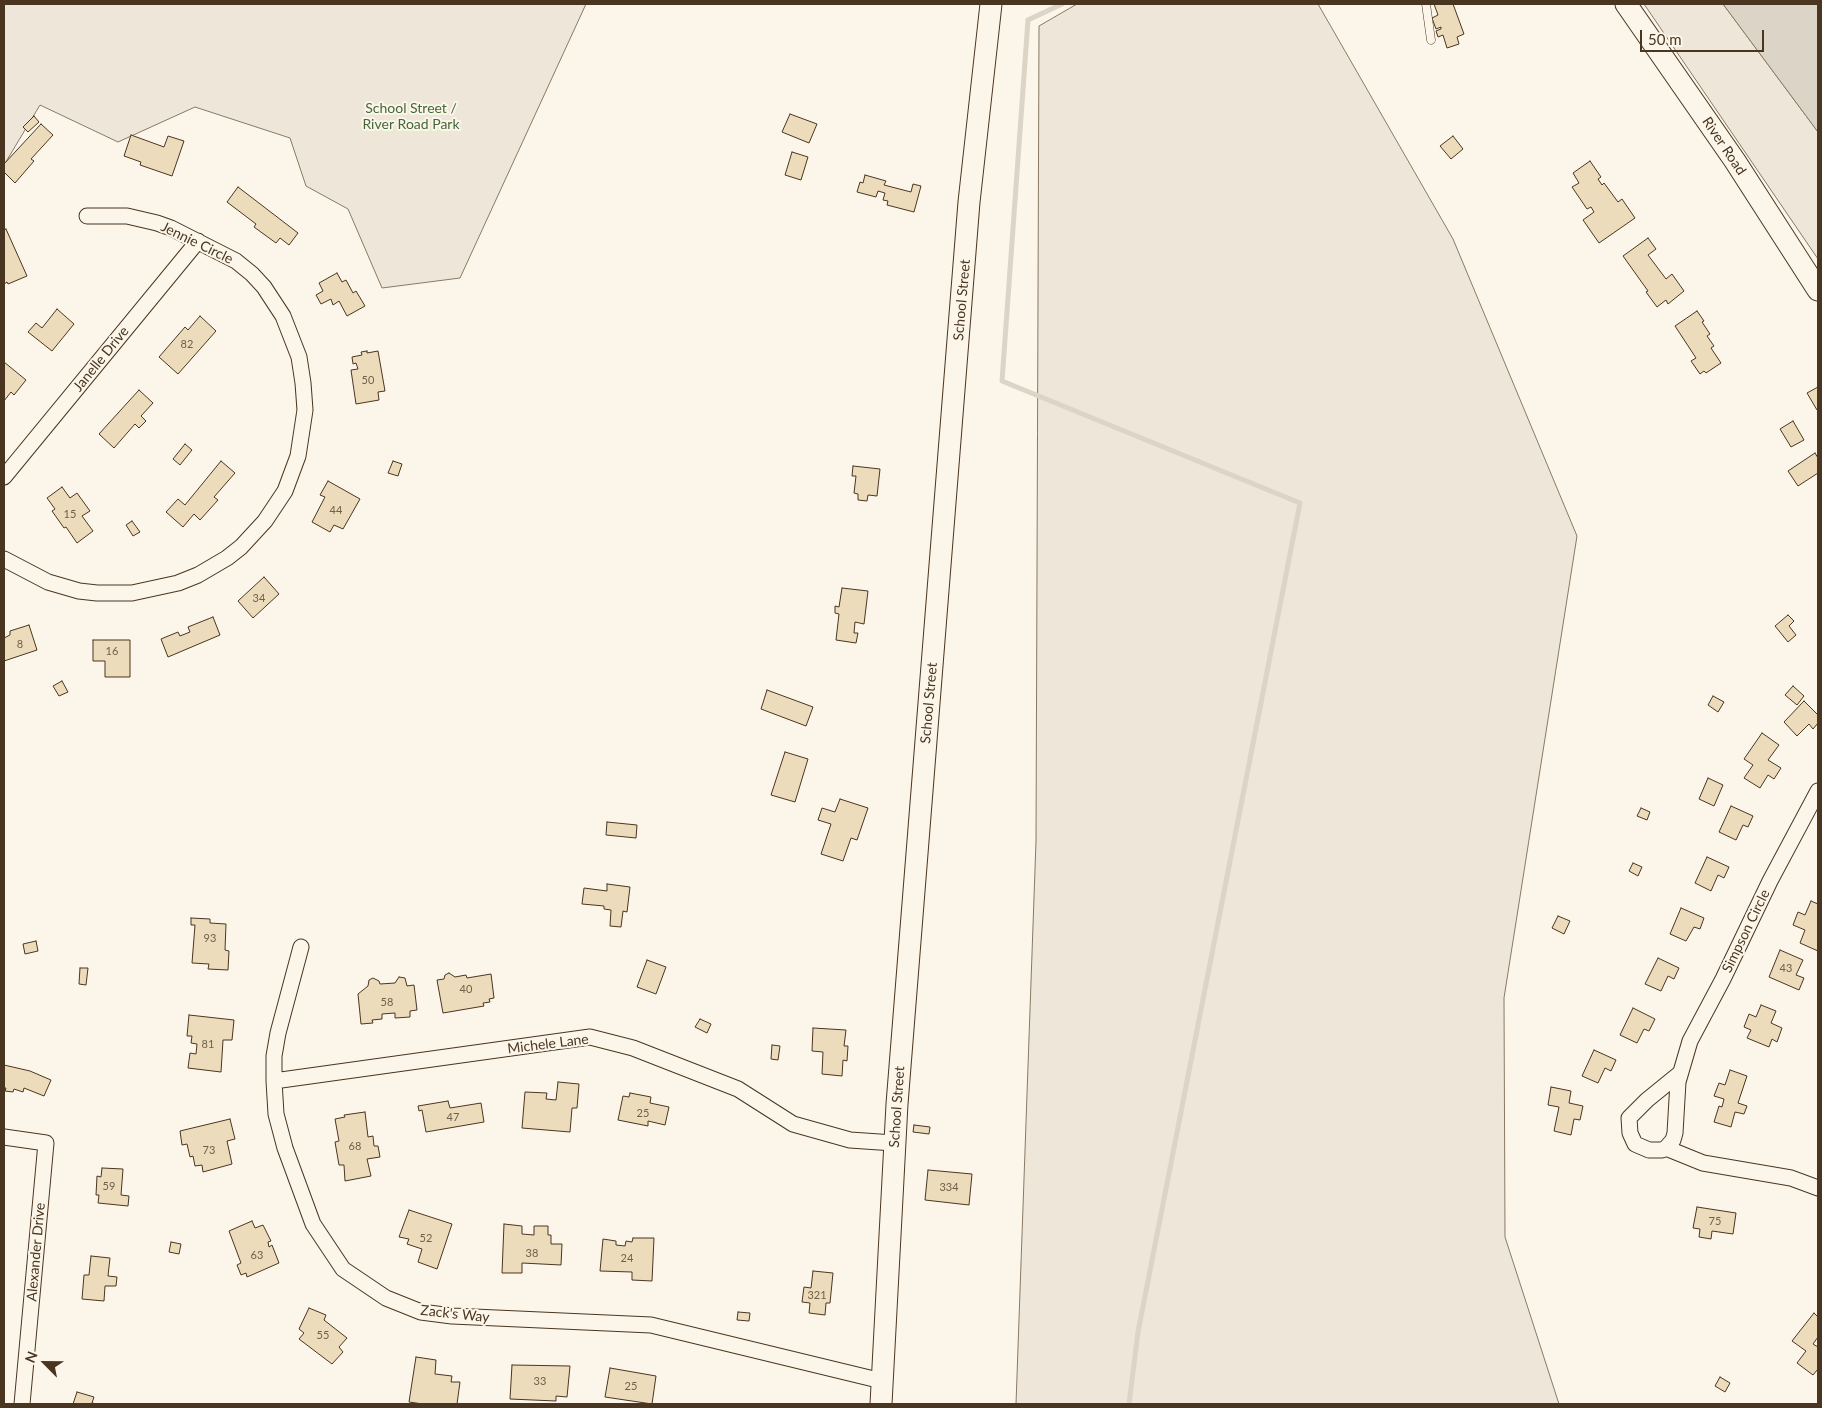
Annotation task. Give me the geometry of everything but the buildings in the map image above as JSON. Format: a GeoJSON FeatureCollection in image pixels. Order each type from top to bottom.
{"type":"FeatureCollection","features":[{"type":"Feature","properties":{"kind":"street","name":"School Street"},"geometry":{"type":"LineString","coordinates":[[880,1404],[894,1143],[969,212],[991,4]]}},
{"type":"Feature","properties":{"kind":"street","name":"River Road"},"geometry":{"type":"LineString","coordinates":[[1626,4],[1735,161],[1818,290]]}},
{"type":"Feature","properties":{"kind":"street","name":"Jennie Circle"},"geometry":{"type":"LineString","coordinates":[[4,558],[48,582],[79,591],[114,594],[149,590],[178,583],[213,568],[241,547],[265,521],[276,506],[293,474],[302,438],[303,382],[295,343],[274,301],[252,274],[236,261],[171,228],[127,216],[87,216]]}},
{"type":"Feature","properties":{"kind":"street","name":"Janelle Drive"},"geometry":{"type":"LineString","coordinates":[[4,477],[198,241]]}},
{"type":"Feature","properties":{"kind":"street","name":"Simpson Circle"},"geometry":{"type":"LineString","coordinates":[[1666,1148],[1673,1140],[1675,1133],[1679,1074],[1690,1041],[1818,791]]}},
{"type":"Feature","properties":{"kind":"street","name":"Zack's Way"},"geometry":{"type":"LineString","coordinates":[[301,947],[278,1033],[274,1056],[276,1114],[285,1148],[313,1224],[343,1269],[386,1298],[421,1312],[452,1316],[651,1324],[697,1337],[882,1381]]}},
{"type":"Feature","properties":{"kind":"street","name":"Michele Lane"},"geometry":{"type":"LineString","coordinates":[[274,1081],[590,1037],[633,1048],[738,1089],[794,1124],[850,1140],[894,1143]]}},
{"type":"Feature","properties":{"kind":"street"},"geometry":{"type":"LineString","coordinates":[[1679,1074],[1647,1100],[1629,1118],[1630,1133],[1635,1144],[1649,1150],[1662,1150],[1666,1148],[1702,1163],[1784,1177],[1818,1188]]}},
{"type":"Feature","properties":{"kind":"street","name":"Alexander Drive"},"geometry":{"type":"LineString","coordinates":[[4,1137],[46,1143],[22,1404]]}},
{"type":"Feature","properties":{"kind":"lane"},"geometry":{"type":"LineString","coordinates":[[1426,4],[1431,40]]}},
{"type":"Feature","properties":{"kind":"green space","name":"School Street / River Road Park"},"geometry":{"type":"Polygon","coordinates":[[[4,4],[586,4],[460,278],[382,288],[348,209],[306,186],[290,138],[195,107],[118,142],[40,105],[4,165],[4,4]]]}},
{"type":"Feature","properties":{"kind":"green space"},"geometry":{"type":"Polygon","coordinates":[[[1077,4],[1318,4],[1453,239],[1577,536],[1504,998],[1505,1237],[1559,1404],[1016,1404],[1036,841],[1039,26],[1077,4]]]}},
{"type":"Feature","properties":{"kind":"green space"},"geometry":{"type":"Polygon","coordinates":[[[1644,4],[1723,4],[1818,132],[1818,259],[1644,4]]]}},
{"type":"Feature","properties":{"kind":"shaded area"},"geometry":{"type":"Polygon","coordinates":[[[1723,4],[1818,4],[1818,132],[1723,4]]]}},
{"type":"Feature","properties":{"kind":"waterway"},"geometry":{"type":"LineString","coordinates":[[1062,4],[1028,20],[1002,381],[1300,503],[1138,1332],[1129,1404]]}}]}
